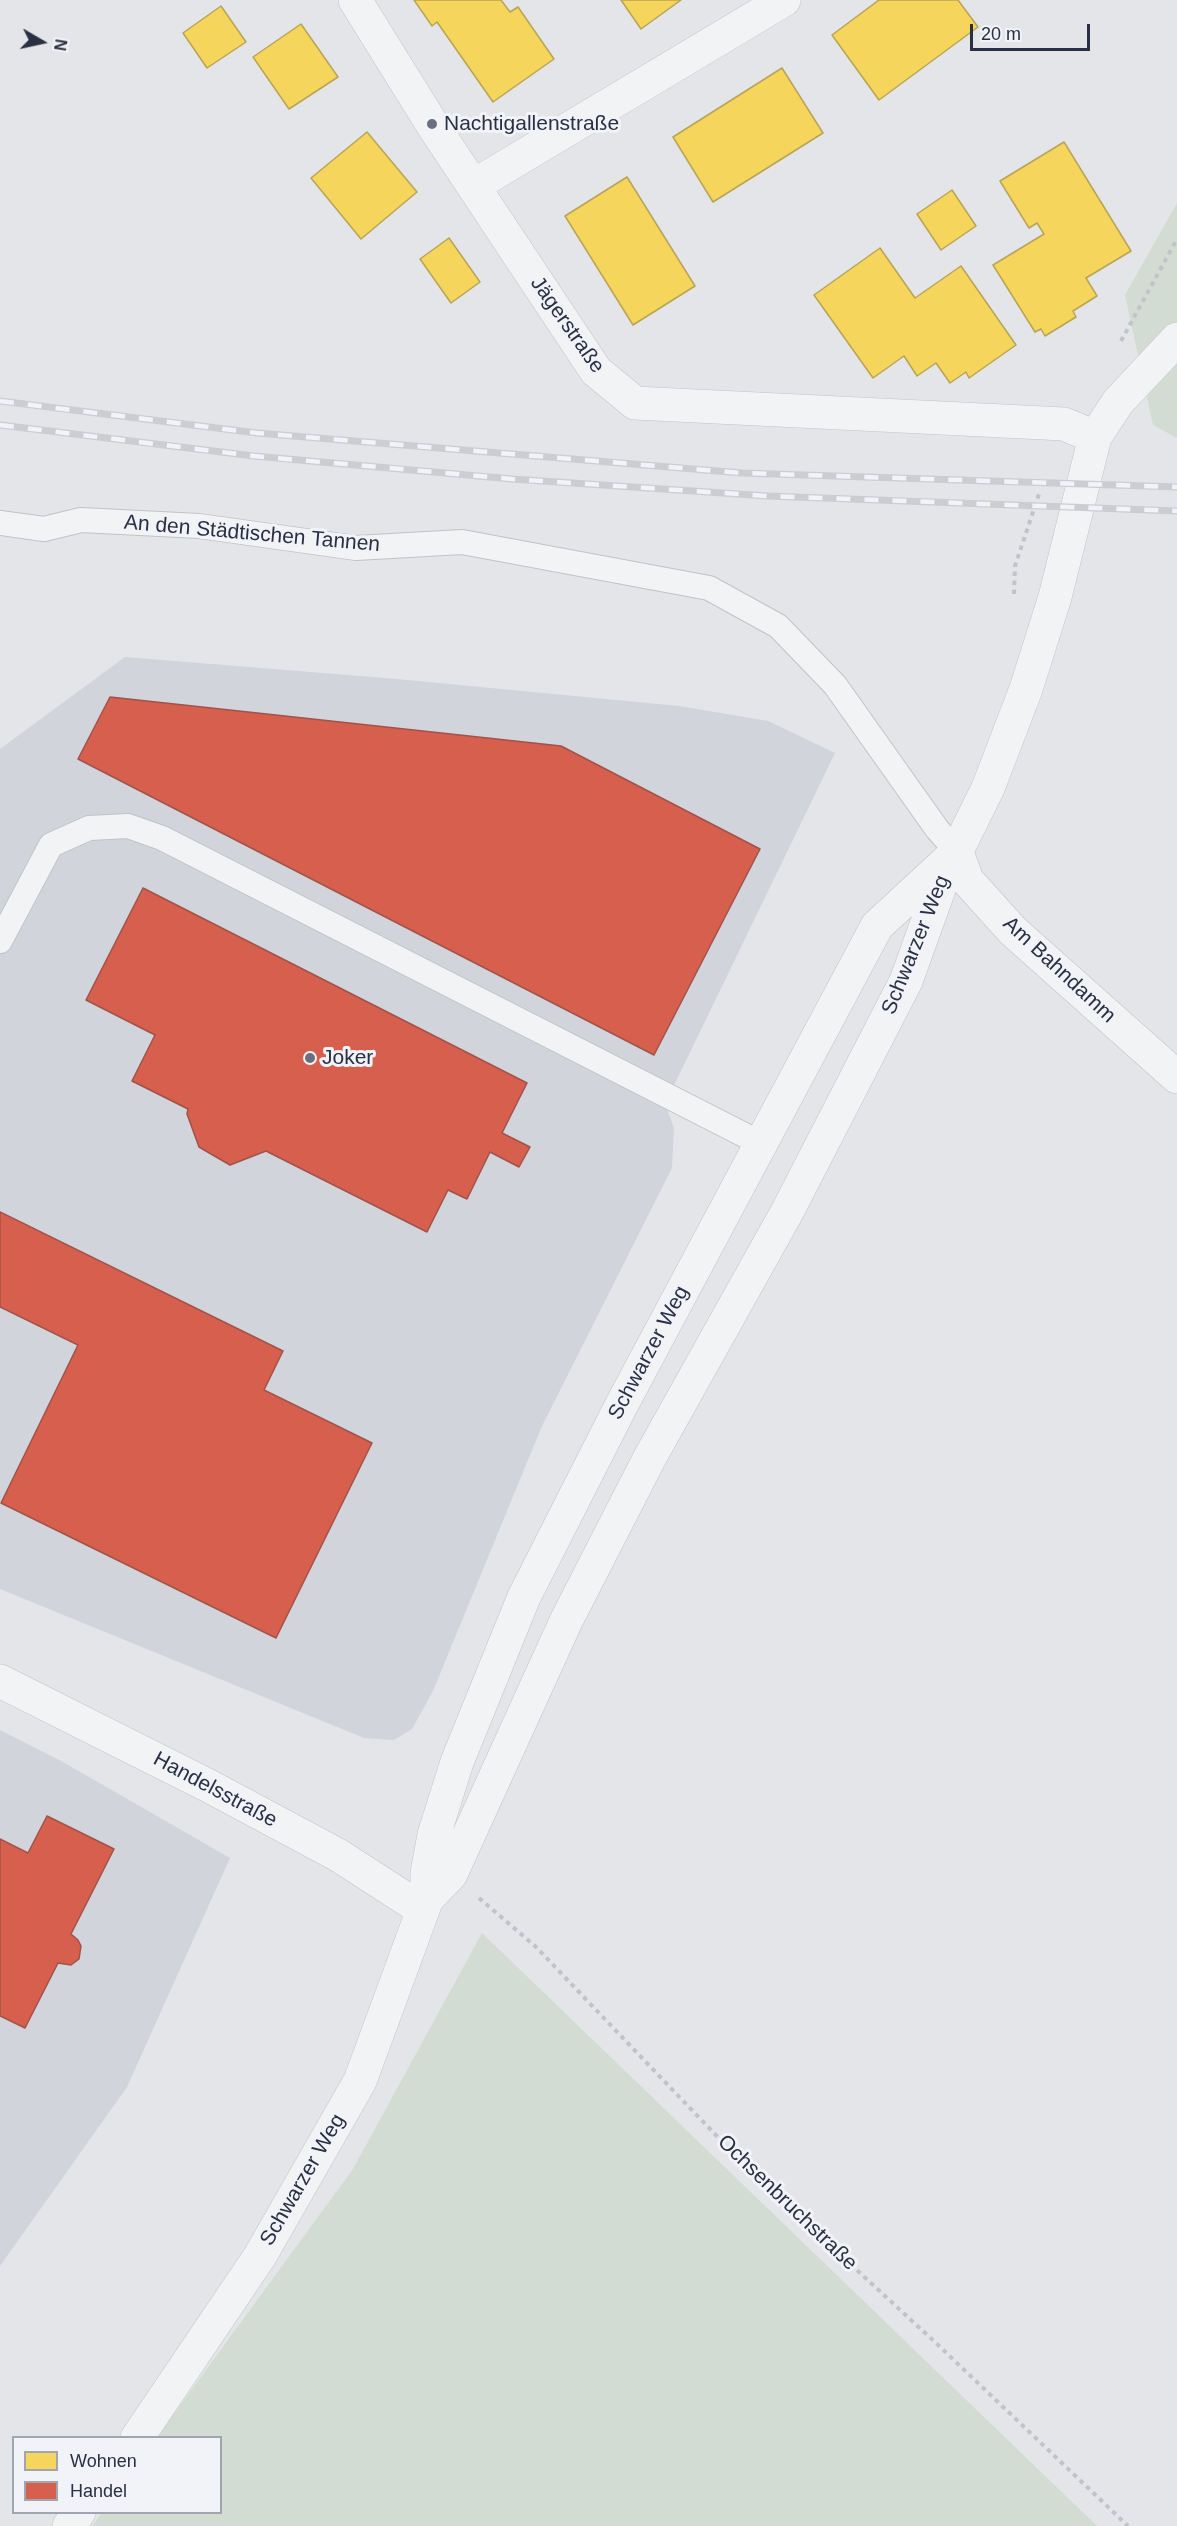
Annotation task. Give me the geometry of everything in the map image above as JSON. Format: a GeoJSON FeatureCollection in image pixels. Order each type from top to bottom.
{"type":"FeatureCollection","features":[{"type":"Feature","properties":{"kind":"street","name":"Jägerstraße"},"geometry":{"type":"LineString","coordinates":[[355,0],[473,186],[596,371],[635,403],[1064,424],[1095,437]]}},
{"type":"Feature","properties":{"kind":"street"},"geometry":{"type":"LineString","coordinates":[[473,186],[784,0]]}},
{"type":"Feature","properties":{"kind":"street","name":"Schwarzer Weg"},"geometry":{"type":"LineString","coordinates":[[425,1904],[451,1874],[566,1621],[649,1459],[787,1212],[906,981],[942,881],[988,788],[1026,689],[1054,597],[1095,437],[1118,402],[1177,339]]}},
{"type":"Feature","properties":{"kind":"street","name":"Schwarzer Weg"},"geometry":{"type":"LineString","coordinates":[[138,2436],[260,2256],[360,2081],[425,1904],[427,1873],[434,1835],[457,1762],[524,1597],[621,1406],[877,926],[957,852]]}},
{"type":"Feature","properties":{"kind":"street","name":"Am Bahndamm"},"geometry":{"type":"LineString","coordinates":[[957,852],[967,880],[1013,931],[1177,1077]]}},
{"type":"Feature","properties":{"kind":"street","name":"Handelsstraße"},"geometry":{"type":"LineString","coordinates":[[0,1681],[207,1785],[425,1904]]}},
{"type":"Feature","properties":{"kind":"lane","name":"An den Städtischen Tannen"},"geometry":{"type":"LineString","coordinates":[[0,523],[44,529],[81,520],[199,526],[356,548],[462,542],[709,588],[778,626],[835,685],[937,829],[957,852]]}},
{"type":"Feature","properties":{"kind":"lane"},"geometry":{"type":"LineString","coordinates":[[0,941],[51,845],[88,828],[128,826],[172,843],[760,1143]]}},
{"type":"Feature","properties":{"kind":"path"},"geometry":{"type":"LineString","coordinates":[[1119,345],[1177,239]]}},
{"type":"Feature","properties":{"kind":"path","name":"Ochsenbruchstraße"},"geometry":{"type":"LineString","coordinates":[[451,1874],[535,1946],[756,2177],[936,2343],[1128,2526]]}},
{"type":"Feature","properties":{"kind":"shaded area"},"geometry":{"type":"Polygon","coordinates":[[[1177,203],[1177,438],[1153,425],[1125,295],[1177,203]]]}},
{"type":"Feature","properties":{"kind":"shaded area"},"geometry":{"type":"Polygon","coordinates":[[[125,657],[397,679],[679,706],[768,721],[835,753],[665,1104],[674,1128],[672,1168],[542,1426],[433,1691],[412,1729],[394,1740],[364,1738],[0,1589],[0,749],[125,657]]]}},
{"type":"Feature","properties":{"kind":"shaded area"},"geometry":{"type":"Polygon","coordinates":[[[0,1730],[63,1762],[230,1858],[127,2087],[0,2266],[0,1730]]]}},
{"type":"Feature","properties":{"kind":"shaded area"},"geometry":{"type":"Polygon","coordinates":[[[482,1933],[1097,2526],[92,2526],[101,2514],[222,2514],[222,2436],[158,2436],[353,2169],[482,1933]]]}},
{"type":"Feature","properties":{"kind":"building: Wohnen"},"geometry":{"type":"Polygon","coordinates":[[[414,0],[501,0],[510,12],[518,7],[554,59],[493,102],[437,22],[432,26],[414,0]]]}},
{"type":"Feature","properties":{"kind":"building: Wohnen"},"geometry":{"type":"Polygon","coordinates":[[[621,0],[681,0],[641,29],[621,0]]]}},
{"type":"Feature","properties":{"kind":"building: Wohnen"},"geometry":{"type":"Polygon","coordinates":[[[879,0],[958,0],[978,27],[879,100],[832,35],[879,0]]]}},
{"type":"Feature","properties":{"kind":"building: Wohnen"},"geometry":{"type":"Polygon","coordinates":[[[221,6],[246,42],[207,68],[183,33],[221,6]]]}},
{"type":"Feature","properties":{"kind":"building: Wohnen"},"geometry":{"type":"Polygon","coordinates":[[[301,24],[338,77],[289,109],[253,57],[301,24]]]}},
{"type":"Feature","properties":{"kind":"building: Wohnen"},"geometry":{"type":"Polygon","coordinates":[[[782,68],[823,133],[713,202],[673,137],[782,68]]]}},
{"type":"Feature","properties":{"kind":"building: Wohnen"},"geometry":{"type":"Polygon","coordinates":[[[367,132],[417,192],[361,239],[311,178],[367,132]]]}},
{"type":"Feature","properties":{"kind":"building: Wohnen"},"geometry":{"type":"Polygon","coordinates":[[[1064,142],[1131,251],[1086,278],[1097,296],[1073,311],[1076,317],[1045,336],[1041,329],[1035,332],[993,265],[1044,234],[1037,223],[1029,228],[1000,181],[1064,142]]]}},
{"type":"Feature","properties":{"kind":"building: Wohnen"},"geometry":{"type":"Polygon","coordinates":[[[627,177],[695,286],[633,325],[565,216],[627,177]]]}},
{"type":"Feature","properties":{"kind":"building: Wohnen"},"geometry":{"type":"Polygon","coordinates":[[[952,190],[976,226],[941,250],[917,214],[952,190]]]}},
{"type":"Feature","properties":{"kind":"building: Wohnen"},"geometry":{"type":"Polygon","coordinates":[[[449,238],[480,282],[451,303],[420,259],[449,238]]]}},
{"type":"Feature","properties":{"kind":"building: Wohnen"},"geometry":{"type":"Polygon","coordinates":[[[880,248],[915,298],[961,266],[1016,345],[969,378],[966,372],[950,383],[936,363],[917,376],[904,356],[873,378],[814,295],[880,248]]]}},
{"type":"Feature","properties":{"kind":"building: Handel"},"geometry":{"type":"Polygon","coordinates":[[[110,697],[561,746],[760,849],[654,1055],[78,759],[110,697]]]}},
{"type":"Feature","properties":{"kind":"building: Handel","name":"Joker"},"geometry":{"type":"Polygon","coordinates":[[[143,888],[527,1083],[502,1133],[530,1147],[519,1167],[490,1152],[467,1199],[448,1190],[427,1232],[266,1151],[230,1165],[199,1147],[187,1114],[188,1109],[132,1081],[155,1035],[86,1000],[143,888]]]}},
{"type":"Feature","properties":{"kind":"building: Handel"},"geometry":{"type":"Polygon","coordinates":[[[0,1212],[283,1351],[264,1390],[372,1443],[276,1638],[1,1503],[78,1345],[0,1307],[0,1212]]]}},
{"type":"Feature","properties":{"kind":"building: Handel"},"geometry":{"type":"Polygon","coordinates":[[[47,1816],[114,1849],[71,1934],[81,1946],[79,1959],[71,1965],[58,1963],[25,2028],[0,2016],[0,1839],[28,1853],[47,1816]]]}},
{"type":"Feature","properties":{"kind":"railway"},"geometry":{"type":"LineString","coordinates":[[0,401],[257,433],[742,473],[1177,487]]}},
{"type":"Feature","properties":{"kind":"railway"},"geometry":{"type":"LineString","coordinates":[[0,425],[254,456],[512,479],[768,496],[1177,511]]}},
{"type":"Feature","properties":{"kind":"place","name":"Nachtigallenstraße"},"geometry":{"type":"Point","coordinates":[432,124]}},
{"type":"Feature","properties":{"kind":"place","name":"Joker"},"geometry":{"type":"Point","coordinates":[310,1058]}}]}
